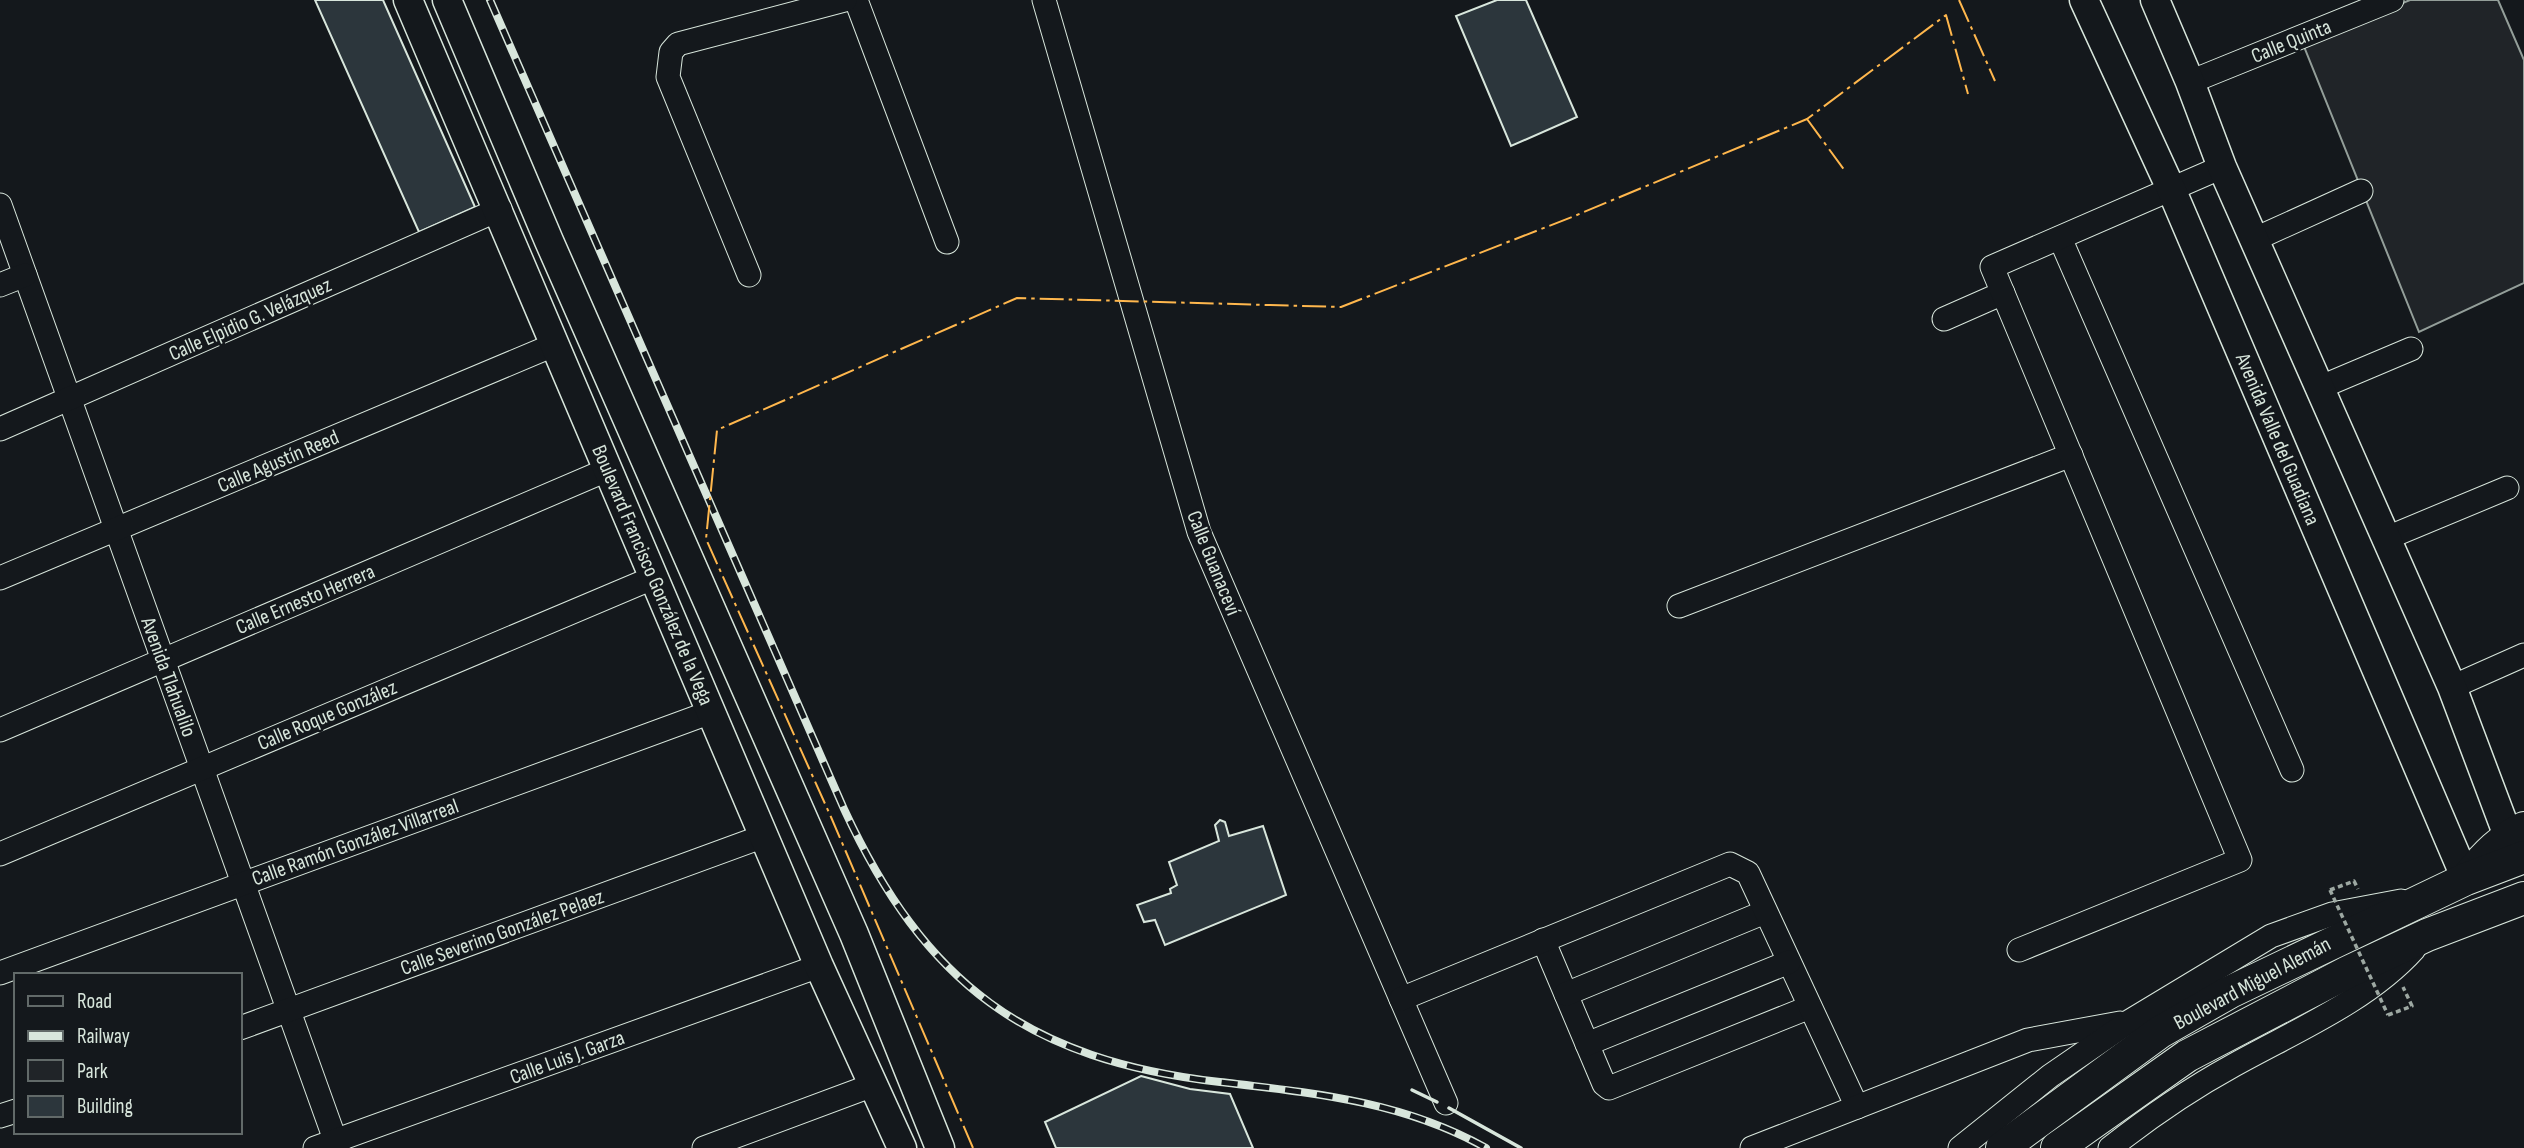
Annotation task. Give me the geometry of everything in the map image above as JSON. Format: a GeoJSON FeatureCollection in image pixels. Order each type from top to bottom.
{"type":"FeatureCollection","features":[{"type":"Feature","properties":{"kind":"highway","name":"Boulevard Miguel Alemán"},"geometry":{"type":"LineString","coordinates":[[2003,1148],[2160,1032],[2230,992],[2466,880],[2518,845]]}},
{"type":"Feature","properties":{"kind":"highway","name":"Boulevard Miguel Alemán"},"geometry":{"type":"LineString","coordinates":[[2057,1148],[2187,1056],[2348,972],[2427,935],[2524,898]]}},
{"type":"Feature","properties":{"kind":"main road","name":"Boulevard Francisco González de la Vega"},"geometry":{"type":"LineString","coordinates":[[408,0],[500,209],[819,966],[902,1148]]}},
{"type":"Feature","properties":{"kind":"main road","name":"Boulevard Francisco González de la Vega"},"geometry":{"type":"LineString","coordinates":[[447,0],[549,241],[854,934],[940,1148]]}},
{"type":"Feature","properties":{"kind":"main road","name":"Avenida Valle del Guadiana"},"geometry":{"type":"LineString","coordinates":[[2084,0],[2172,191],[2466,880]]}},
{"type":"Feature","properties":{"kind":"main road"},"geometry":{"type":"LineString","coordinates":[[2155,0],[2190,82],[2221,167],[2321,387],[2518,845]]}},
{"type":"Feature","properties":{"kind":"street"},"geometry":{"type":"LineString","coordinates":[[749,275],[668,77],[671,52],[678,44],[845,0]]}},
{"type":"Feature","properties":{"kind":"street"},"geometry":{"type":"LineString","coordinates":[[856,0],[947,242]]}},
{"type":"Feature","properties":{"kind":"street","name":"Calle Guanaceví"},"geometry":{"type":"LineString","coordinates":[[1044,0],[1199,532],[1446,1103]]}},
{"type":"Feature","properties":{"kind":"street","name":"Calle Quinta"},"geometry":{"type":"LineString","coordinates":[[2190,82],[2392,0]]}},
{"type":"Feature","properties":{"kind":"street"},"geometry":{"type":"LineString","coordinates":[[2019,950],[2241,860],[1992,267],[2172,191],[2221,167]]}},
{"type":"Feature","properties":{"kind":"street"},"geometry":{"type":"LineString","coordinates":[[2253,240],[2361,191]]}},
{"type":"Feature","properties":{"kind":"street","name":"Avenida Tlahualilo"},"geometry":{"type":"LineString","coordinates":[[0,205],[289,1010],[329,1145]]}},
{"type":"Feature","properties":{"kind":"street","name":"Calle Elpidio G. Velázquez"},"geometry":{"type":"LineString","coordinates":[[0,429],[500,209]]}},
{"type":"Feature","properties":{"kind":"street"},"geometry":{"type":"LineString","coordinates":[[2060,238],[2292,770]]}},
{"type":"Feature","properties":{"kind":"street"},"geometry":{"type":"LineString","coordinates":[[0,285],[25,275]]}},
{"type":"Feature","properties":{"kind":"street"},"geometry":{"type":"LineString","coordinates":[[1944,319],[2003,293]]}},
{"type":"Feature","properties":{"kind":"street","name":"Calle Agustín Reed"},"geometry":{"type":"LineString","coordinates":[[0,578],[556,344]]}},
{"type":"Feature","properties":{"kind":"street"},"geometry":{"type":"LineString","coordinates":[[2321,387],[2411,349]]}},
{"type":"Feature","properties":{"kind":"street"},"geometry":{"type":"LineString","coordinates":[[1679,606],[2071,455]]}},
{"type":"Feature","properties":{"kind":"street","name":"Calle Ernesto Herrera"},"geometry":{"type":"LineString","coordinates":[[0,730],[609,469]]}},
{"type":"Feature","properties":{"kind":"street"},"geometry":{"type":"LineString","coordinates":[[2387,538],[2507,488]]}},
{"type":"Feature","properties":{"kind":"street","name":"Calle Roque González"},"geometry":{"type":"LineString","coordinates":[[0,854],[655,577]]}},
{"type":"Feature","properties":{"kind":"street"},"geometry":{"type":"LineString","coordinates":[[2452,687],[2524,655]]}},
{"type":"Feature","properties":{"kind":"street","name":"Calle Ramón González Villarreal"},"geometry":{"type":"LineString","coordinates":[[0,973],[711,712]]}},
{"type":"Feature","properties":{"kind":"street","name":"Calle Severino González Pelaez"},"geometry":{"type":"LineString","coordinates":[[242,1027],[764,836]]}},
{"type":"Feature","properties":{"kind":"street"},"geometry":{"type":"LineString","coordinates":[[1401,999],[1723,864],[1737,866],[1748,873],[1857,1107]]}},
{"type":"Feature","properties":{"kind":"street"},"geometry":{"type":"LineString","coordinates":[[1960,1148],[2050,1076],[2130,1021],[2271,936],[2332,914],[2429,897]]}},
{"type":"Feature","properties":{"kind":"street"},"geometry":{"type":"LineString","coordinates":[[1566,994],[1765,912]]}},
{"type":"Feature","properties":{"kind":"street"},"geometry":{"type":"LineString","coordinates":[[2110,1148],[2230,1067],[2326,1015],[2365,990],[2406,958],[2427,935]]}},
{"type":"Feature","properties":{"kind":"street"},"geometry":{"type":"LineString","coordinates":[[1543,940],[1604,1084],[1609,1088],[1617,1088],[1810,1007]]}},
{"type":"Feature","properties":{"kind":"street"},"geometry":{"type":"LineString","coordinates":[[1587,1044],[1789,962]]}},
{"type":"Feature","properties":{"kind":"street","name":"Calle Luis J. Garza"},"geometry":{"type":"LineString","coordinates":[[329,1145],[819,966]]}},
{"type":"Feature","properties":{"kind":"street"},"geometry":{"type":"LineString","coordinates":[[1752,1148],[2028,1040],[2130,1021]]}},
{"type":"Feature","properties":{"kind":"street"},"geometry":{"type":"LineString","coordinates":[[704,1148],[873,1085]]}},
{"type":"Feature","properties":{"kind":"path"},"geometry":{"type":"LineString","coordinates":[[2354,881],[2330,890],[2388,1015],[2412,1006]]}},
{"type":"Feature","properties":{"kind":"green space"},"geometry":{"type":"Polygon","coordinates":[[[2410,0],[2498,0],[2524,60],[2524,283],[2419,332],[2303,44],[2410,0]]]}},
{"type":"Feature","properties":{"kind":"building"},"geometry":{"type":"Polygon","coordinates":[[[315,0],[383,0],[475,207],[419,232],[315,0]]]}},
{"type":"Feature","properties":{"kind":"building"},"geometry":{"type":"Polygon","coordinates":[[[1497,0],[1526,0],[1577,117],[1511,146],[1456,16],[1497,0]]]}},
{"type":"Feature","properties":{"kind":"building"},"geometry":{"type":"Polygon","coordinates":[[[1220,820],[1225,822],[1229,836],[1263,826],[1286,895],[1165,945],[1155,920],[1144,922],[1137,905],[1171,893],[1170,889],[1177,885],[1169,862],[1219,841],[1215,825],[1220,820]]]}},
{"type":"Feature","properties":{"kind":"building"},"geometry":{"type":"Polygon","coordinates":[[[1141,1076],[1190,1089],[1230,1094],[1253,1148],[1056,1148],[1045,1122],[1141,1076]]]}},
{"type":"Feature","properties":{"kind":"railway"},"geometry":{"type":"LineString","coordinates":[[490,0],[844,809],[875,870],[910,922],[948,966],[990,1003],[1038,1032],[1091,1055],[1152,1071],[1323,1095],[1389,1109],[1422,1119],[1486,1148]]}},
{"type":"Feature","properties":{"kind":"wall"},"geometry":{"type":"LineString","coordinates":[[1412,1090],[1437,1102]]}},
{"type":"Feature","properties":{"kind":"wall"},"geometry":{"type":"LineString","coordinates":[[1449,1108],[1521,1148]]}},
{"type":"Feature","properties":{"kind":"power"},"geometry":{"type":"LineString","coordinates":[[1959,0],[1995,81]]}},
{"type":"Feature","properties":{"kind":"power"},"geometry":{"type":"LineString","coordinates":[[973,1148],[831,817],[706,539],[717,430],[1017,298],[1341,307],[1572,217],[1807,119],[1946,15],[1968,94]]}},
{"type":"Feature","properties":{"kind":"power"},"geometry":{"type":"LineString","coordinates":[[1807,119],[1845,171]]}}]}
